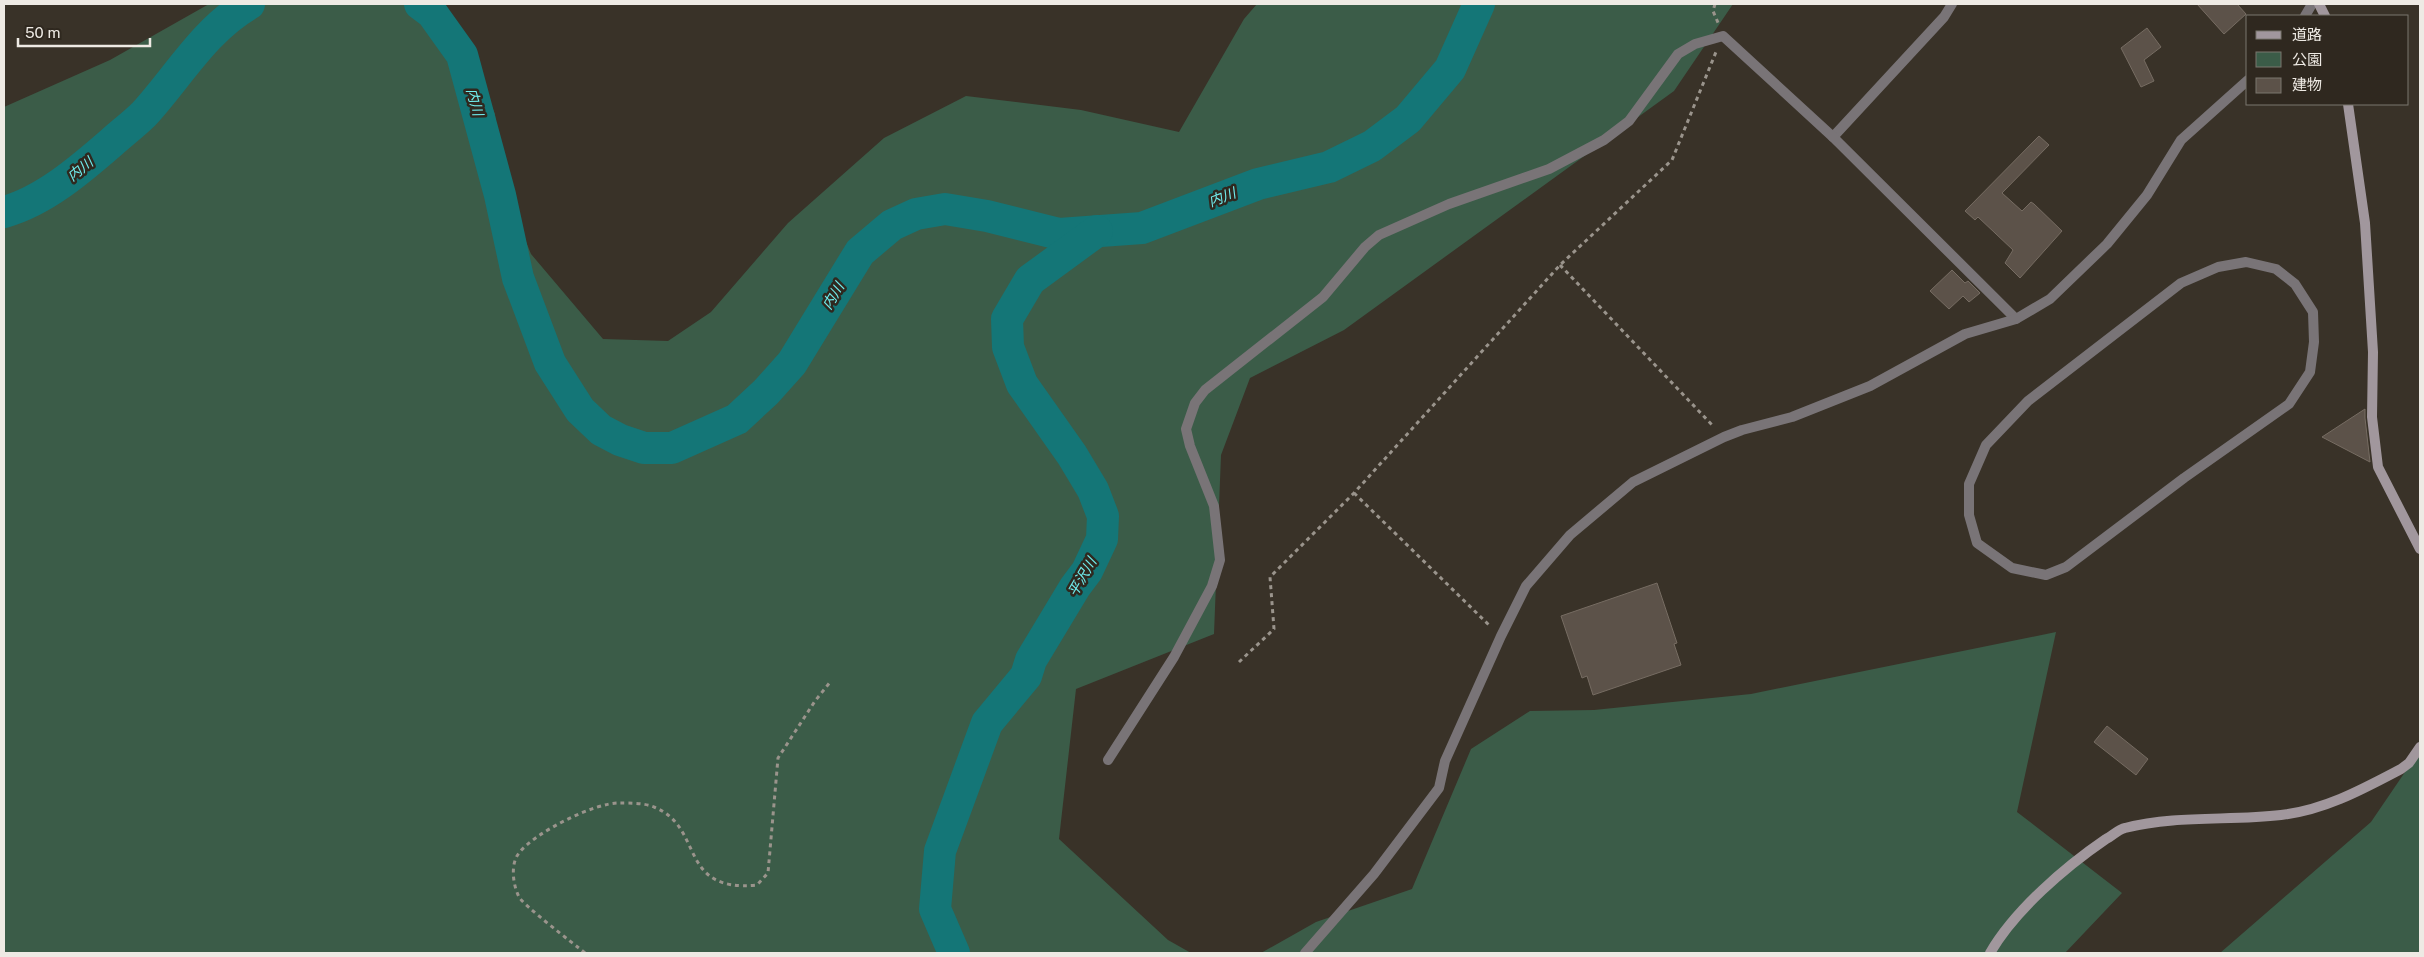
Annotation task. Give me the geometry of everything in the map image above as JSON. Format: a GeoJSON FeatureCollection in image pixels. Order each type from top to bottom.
{"type":"FeatureCollection","features":[{"type":"Feature","properties":{"kind":"street"},"geometry":{"type":"LineString","coordinates":[[1833,137],[1944,17],[1952,4]]}},
{"type":"Feature","properties":{"kind":"street"},"geometry":{"type":"LineString","coordinates":[[2306,15],[2312,4]]}},
{"type":"Feature","properties":{"kind":"street"},"geometry":{"type":"LineString","coordinates":[[1108,760],[1174,657],[1212,586],[1220,560],[1214,506],[1190,446],[1186,429],[1195,403],[1205,390],[1324,297],[1365,247],[1379,235],[1449,204],[1549,169],[1604,140],[1629,121],[1678,54],[1696,44],[1723,36],[1833,137],[2016,319]]}},
{"type":"Feature","properties":{"kind":"street"},"geometry":{"type":"LineString","coordinates":[[1305,953],[1374,874],[1439,788],[1446,761],[1501,636],[1526,586],[1570,535],[1633,482],[1724,437],[1742,430],[1792,417],[1870,386],[1965,334],[2016,319],[2050,299],[2107,244],[2147,195],[2181,140],[2246,82]]}},
{"type":"Feature","properties":{"kind":"street"},"geometry":{"type":"LineString","coordinates":[[2348,105],[2365,223],[2373,352],[2372,417],[2378,467],[2420,548]]}},
{"type":"Feature","properties":{"kind":"street"},"geometry":{"type":"LineString","coordinates":[[2246,262],[2276,269],[2295,284],[2313,312],[2314,342],[2310,372],[2288,404],[2184,478],[2066,567],[2046,575],[2012,568],[1976,543],[1969,515],[1970,484],[1986,445],[2028,401],[2181,283],[2218,266],[2246,262]]}},
{"type":"Feature","properties":{"kind":"street"},"geometry":{"type":"LineString","coordinates":[[1990,953],[1996,943],[2032,901],[2083,855],[2123,828],[2181,820],[2282,815],[2344,799],[2401,769],[2409,763],[2420,747]]}},
{"type":"Feature","properties":{"kind":"path"},"geometry":{"type":"LineString","coordinates":[[1239,662],[1274,629],[1270,576],[1354,493],[1560,265],[1672,160],[1723,36],[1713,10],[1715,4]]}},
{"type":"Feature","properties":{"kind":"path"},"geometry":{"type":"LineString","coordinates":[[1560,265],[1724,437]]}},
{"type":"Feature","properties":{"kind":"path"},"geometry":{"type":"LineString","coordinates":[[1354,493],[1501,636]]}},
{"type":"Feature","properties":{"kind":"path"},"geometry":{"type":"LineString","coordinates":[[585,953],[519,898],[513,875],[518,854],[541,834],[592,809],[617,803],[653,806],[673,820],[705,873],[713,880],[735,887],[757,885],[768,873],[778,758],[831,681]]}},
{"type":"Feature","properties":{"kind":"green space"},"geometry":{"type":"Polygon","coordinates":[[[209,4],[445,4],[455,21],[495,114],[502,183],[531,254],[603,339],[668,341],[711,312],[788,223],[884,138],[966,96],[1081,110],[1179,132],[1244,19],[1257,4],[1733,4],[1674,91],[1344,330],[1250,378],[1221,455],[1214,634],[1076,689],[1059,839],[1168,940],[1191,953],[4,953],[4,107],[110,60],[209,4]]]}},
{"type":"Feature","properties":{"kind":"green space"},"geometry":{"type":"Polygon","coordinates":[[[2056,632],[2017,812],[2122,893],[2065,953],[1261,953],[1316,922],[1412,889],[1471,749],[1530,711],[1594,710],[1751,694],[2056,632]]]}},
{"type":"Feature","properties":{"kind":"green space"},"geometry":{"type":"Polygon","coordinates":[[[2420,750],[2420,953],[2220,953],[2371,822],[2420,750]]]}},
{"type":"Feature","properties":{"kind":"building"},"geometry":{"type":"Polygon","coordinates":[[[2197,4],[2237,4],[2246,14],[2224,34],[2197,4]]]}},
{"type":"Feature","properties":{"kind":"building"},"geometry":{"type":"Polygon","coordinates":[[[2147,28],[2161,47],[2144,60],[2154,81],[2141,87],[2121,48],[2147,28]]]}},
{"type":"Feature","properties":{"kind":"building"},"geometry":{"type":"Polygon","coordinates":[[[2039,136],[2049,145],[2002,193],[2022,211],[2031,202],[2062,231],[2020,278],[2005,263],[2013,250],[1978,217],[1975,220],[1965,211],[2039,136]]]}},
{"type":"Feature","properties":{"kind":"building"},"geometry":{"type":"Polygon","coordinates":[[[1952,270],[1965,283],[1968,281],[1980,293],[1969,302],[1963,296],[1949,309],[1930,291],[1952,270]]]}},
{"type":"Feature","properties":{"kind":"building"},"geometry":{"type":"Polygon","coordinates":[[[2365,409],[2365,418],[2370,462],[2322,437],[2365,409]]]}},
{"type":"Feature","properties":{"kind":"building"},"geometry":{"type":"Polygon","coordinates":[[[1657,583],[1677,643],[1674,644],[1681,665],[1593,695],[1587,676],[1582,678],[1561,616],[1657,583]]]}},
{"type":"Feature","properties":{"kind":"building"},"geometry":{"type":"Polygon","coordinates":[[[2107,726],[2148,759],[2136,775],[2094,742],[2107,726]]]}},
{"type":"Feature","properties":{"kind":"waterway","name":"内川"},"geometry":{"type":"LineString","coordinates":[[4,212],[19,207],[48,192],[75,173],[132,125],[144,114],[205,40],[218,27],[249,4]]}},
{"type":"Feature","properties":{"kind":"waterway","name":"内川"},"geometry":{"type":"LineString","coordinates":[[420,4],[432,13],[462,55],[500,195],[518,278],[550,363],[580,410],[601,430],[620,440],[644,448],[672,448],[737,419],[766,392],[792,363],[860,252],[892,225],[916,214],[945,209],[987,216],[1059,234],[1142,228],[1258,184],[1329,167],[1372,146],[1408,119],[1450,69],[1479,4]]}},
{"type":"Feature","properties":{"kind":"waterway","name":"平沢川"},"geometry":{"type":"LineString","coordinates":[[954,953],[935,909],[940,851],[987,723],[1026,676],[1031,660],[1075,587],[1087,571],[1102,539],[1103,516],[1093,490],[1072,455],[1022,384],[1008,347],[1007,319],[1030,280],[1097,231]]}}]}
